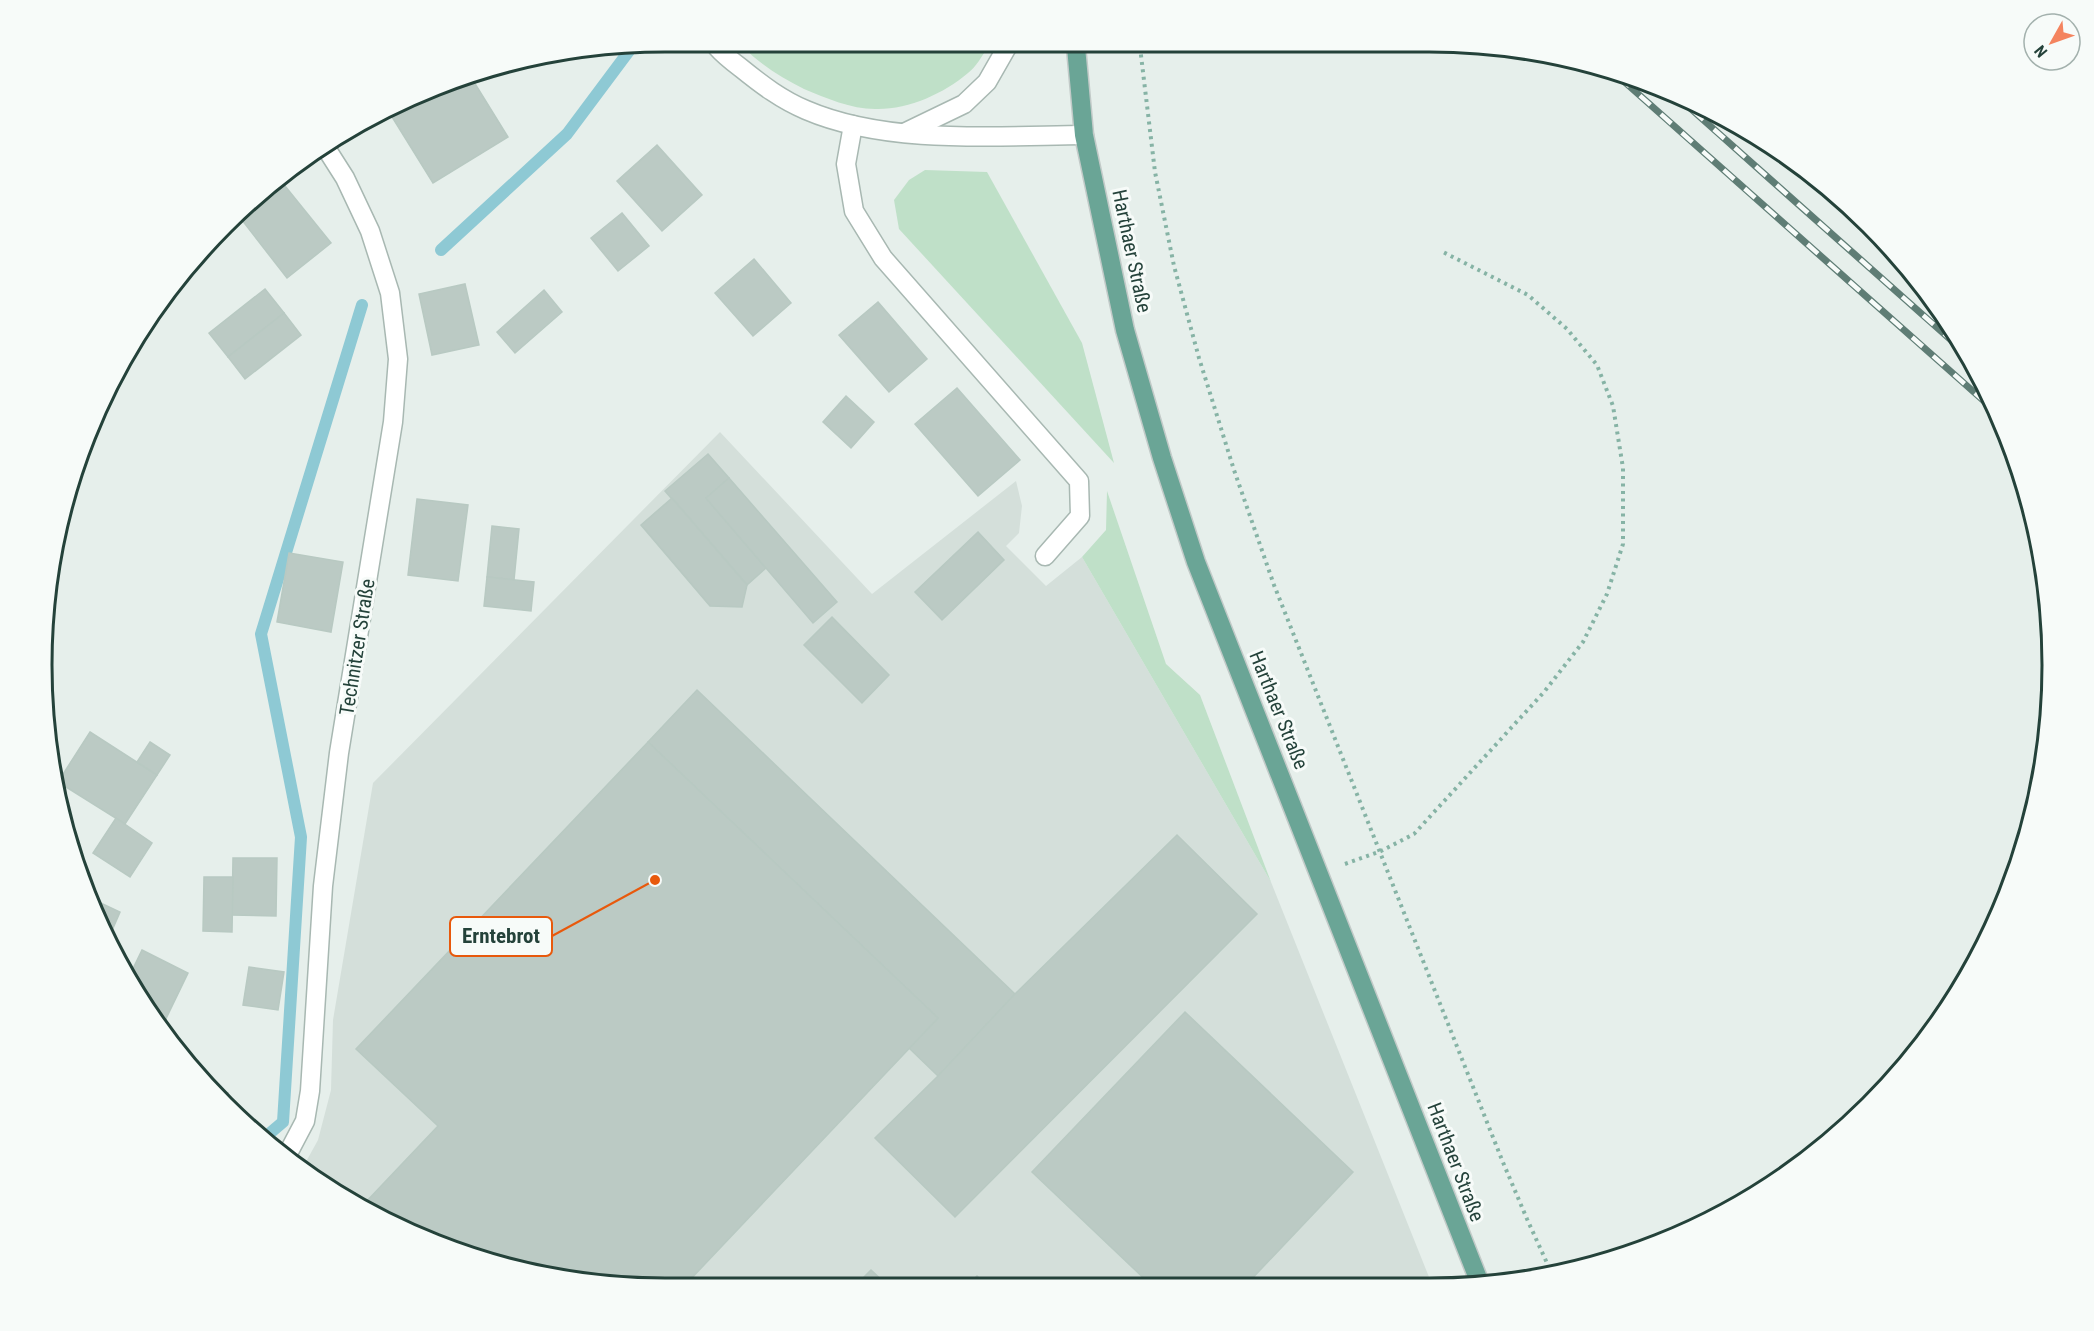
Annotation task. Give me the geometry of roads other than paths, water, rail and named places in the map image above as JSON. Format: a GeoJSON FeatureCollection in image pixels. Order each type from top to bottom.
{"type":"FeatureCollection","features":[{"type":"Feature","properties":{"kind":"main road","name":"Harthaer Straße"},"geometry":{"type":"LineString","coordinates":[[1076,52],[1084,135],[1125,330],[1162,458],[1196,562],[1476,1276]]}},
{"type":"Feature","properties":{"kind":"street"},"geometry":{"type":"LineString","coordinates":[[723,52],[768,90],[807,111],[852,126],[904,133],[966,136],[1084,135]]}},
{"type":"Feature","properties":{"kind":"street"},"geometry":{"type":"LineString","coordinates":[[904,133],[964,104],[987,82],[1004,52]]}},
{"type":"Feature","properties":{"kind":"street"},"geometry":{"type":"LineString","coordinates":[[852,126],[846,164],[854,210],[883,258],[1079,481],[1080,516],[1046,556]]}},
{"type":"Feature","properties":{"kind":"street","name":"Technitzer Straße"},"geometry":{"type":"LineString","coordinates":[[290,1150],[305,1121],[310,1090],[323,886],[339,753],[393,422],[398,359],[390,293],[370,231],[345,178],[329,153]]}},
{"type":"Feature","properties":{"kind":"waterway"},"geometry":{"type":"LineString","coordinates":[[441,250],[567,134],[627,54]]}},
{"type":"Feature","properties":{"kind":"waterway"},"geometry":{"type":"LineString","coordinates":[[270,1133],[283,1122],[301,837],[261,634],[362,305]]}},
{"type":"Feature","properties":{"kind":"railway"},"geometry":{"type":"LineString","coordinates":[[1630,86],[1979,397]]}},
{"type":"Feature","properties":{"kind":"railway"},"geometry":{"type":"LineString","coordinates":[[1698,115],[1943,333]]}},
{"type":"Feature","properties":{"kind":"place","name":"Erntebrot"},"geometry":{"type":"Point","coordinates":[655,880]}}]}
